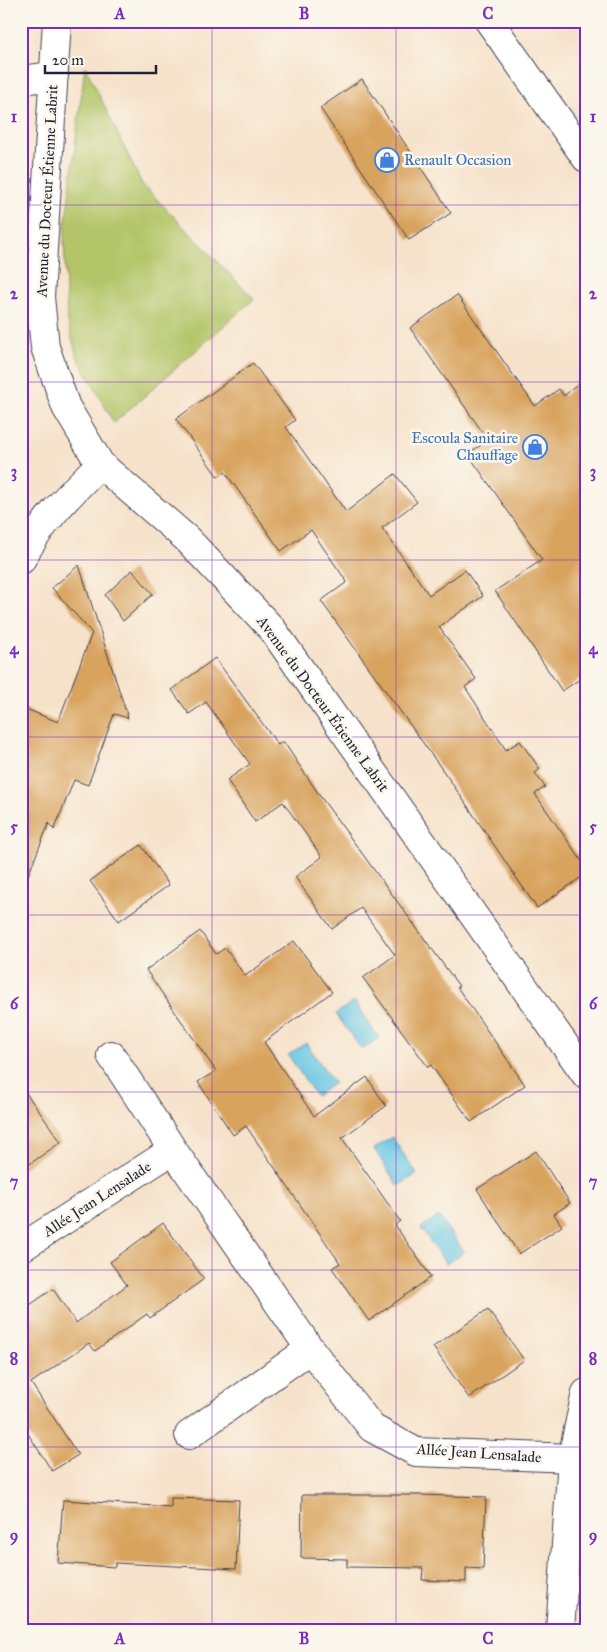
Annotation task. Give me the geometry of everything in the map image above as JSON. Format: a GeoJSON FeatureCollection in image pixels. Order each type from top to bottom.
{"type":"FeatureCollection","features":[{"type":"Feature","properties":{"kind":"street","name":"Avenue du Docteur Étienne Labrit"},"geometry":{"type":"LineString","coordinates":[[57,21],[40,257],[40,297],[45,347],[66,407],[100,464],[188,539],[272,629],[586,1075]]}},
{"type":"Feature","properties":{"kind":"street"},"geometry":{"type":"LineString","coordinates":[[489,21],[586,158]]}},
{"type":"Feature","properties":{"kind":"street"},"geometry":{"type":"LineString","coordinates":[[21,80],[54,76]]}},
{"type":"Feature","properties":{"kind":"street"},"geometry":{"type":"LineString","coordinates":[[21,560],[32,540],[53,511],[100,464]]}},
{"type":"Feature","properties":{"kind":"street","name":"Allée Jean Lensalade"},"geometry":{"type":"LineString","coordinates":[[111,1055],[173,1150],[310,1349],[372,1428],[416,1452],[572,1458]]}},
{"type":"Feature","properties":{"kind":"street","name":"Allée Jean Lensalade"},"geometry":{"type":"LineString","coordinates":[[21,1248],[173,1150]]}},
{"type":"Feature","properties":{"kind":"street"},"geometry":{"type":"LineString","coordinates":[[189,1435],[310,1349]]}},
{"type":"Feature","properties":{"kind":"street"},"geometry":{"type":"LineString","coordinates":[[560,1631],[572,1458],[586,1393]]}},
{"type":"Feature","properties":{"kind":"green space"},"geometry":{"type":"Polygon","coordinates":[[[85,66],[142,184],[254,299],[114,423],[77,356],[67,320],[64,236],[85,66]]]}},
{"type":"Feature","properties":{"kind":"water"},"geometry":{"type":"Polygon","coordinates":[[[354,1001],[379,1038],[362,1050],[336,1014],[354,1001]]]}},
{"type":"Feature","properties":{"kind":"water"},"geometry":{"type":"Polygon","coordinates":[[[306,1043],[334,1083],[316,1096],[288,1055],[306,1043]]]}},
{"type":"Feature","properties":{"kind":"water"},"geometry":{"type":"Polygon","coordinates":[[[392,1137],[417,1174],[398,1186],[374,1149],[392,1137]]]}},
{"type":"Feature","properties":{"kind":"water"},"geometry":{"type":"Polygon","coordinates":[[[439,1216],[464,1252],[446,1264],[421,1228],[439,1216]]]}},
{"type":"Feature","properties":{"kind":"building"},"geometry":{"type":"Polygon","coordinates":[[[362,79],[451,213],[409,240],[320,108],[362,79]]]}},
{"type":"Feature","properties":{"kind":"building"},"geometry":{"type":"Polygon","coordinates":[[[457,295],[535,406],[559,389],[564,396],[586,377],[586,675],[562,691],[495,591],[542,560],[468,454],[488,440],[410,328],[457,295]]]}},
{"type":"Feature","properties":{"kind":"building"},"geometry":{"type":"Polygon","coordinates":[[[253,363],[295,420],[286,427],[346,512],[395,474],[417,502],[382,528],[429,595],[465,570],[483,596],[439,627],[476,679],[465,687],[506,750],[520,741],[540,769],[535,773],[545,787],[535,794],[586,867],[586,874],[537,908],[449,779],[321,601],[347,582],[311,530],[281,551],[225,472],[218,477],[176,419],[253,363]]]}},
{"type":"Feature","properties":{"kind":"building"},"geometry":{"type":"Polygon","coordinates":[[[79,565],[128,718],[114,714],[88,785],[74,780],[54,830],[49,823],[23,888],[21,888],[21,707],[58,722],[92,633],[52,588],[79,565]]]}},
{"type":"Feature","properties":{"kind":"building"},"geometry":{"type":"Polygon","coordinates":[[[132,570],[153,594],[123,621],[105,595],[132,570]]]}},
{"type":"Feature","properties":{"kind":"building"},"geometry":{"type":"Polygon","coordinates":[[[215,658],[278,745],[283,741],[320,796],[459,986],[457,987],[525,1085],[471,1122],[431,1065],[428,1067],[363,978],[395,955],[361,908],[332,929],[295,877],[322,857],[283,802],[255,822],[227,780],[250,764],[206,702],[189,714],[172,690],[215,658]]]}},
{"type":"Feature","properties":{"kind":"building"},"geometry":{"type":"Polygon","coordinates":[[[141,845],[169,885],[119,921],[90,881],[141,845]]]}},
{"type":"Feature","properties":{"kind":"building"},"geometry":{"type":"Polygon","coordinates":[[[200,931],[216,954],[225,948],[245,976],[294,941],[332,992],[264,1042],[314,1116],[367,1077],[386,1106],[342,1138],[400,1221],[395,1225],[431,1277],[369,1321],[332,1268],[340,1263],[246,1126],[233,1135],[198,1082],[216,1071],[146,970],[200,931]]]}},
{"type":"Feature","properties":{"kind":"building"},"geometry":{"type":"Polygon","coordinates":[[[21,1086],[61,1142],[21,1170],[21,1086]]]}},
{"type":"Feature","properties":{"kind":"building"},"geometry":{"type":"Polygon","coordinates":[[[536,1151],[570,1203],[554,1214],[562,1226],[519,1254],[477,1189],[536,1151]]]}},
{"type":"Feature","properties":{"kind":"building"},"geometry":{"type":"Polygon","coordinates":[[[163,1223],[204,1279],[150,1318],[147,1314],[95,1351],[89,1343],[31,1383],[78,1455],[52,1471],[21,1423],[21,1311],[53,1289],[76,1323],[127,1285],[110,1262],[163,1223]]]}},
{"type":"Feature","properties":{"kind":"building"},"geometry":{"type":"Polygon","coordinates":[[[488,1309],[524,1360],[469,1398],[433,1347],[488,1309]]]}},
{"type":"Feature","properties":{"kind":"building"},"geometry":{"type":"Polygon","coordinates":[[[302,1495],[486,1497],[483,1569],[466,1568],[466,1582],[422,1580],[423,1568],[347,1567],[347,1559],[301,1558],[302,1495]]]}},
{"type":"Feature","properties":{"kind":"building"},"geometry":{"type":"Polygon","coordinates":[[[171,1498],[239,1500],[236,1569],[115,1563],[115,1567],[58,1563],[63,1500],[171,1507],[171,1498]]]}},
{"type":"Feature","properties":{"kind":"place","name":"Renault Occasion"},"geometry":{"type":"Point","coordinates":[387,160]}},
{"type":"Feature","properties":{"kind":"place","name":"Escoula Sanitaire Chauffage"},"geometry":{"type":"Point","coordinates":[535,447]}}]}
